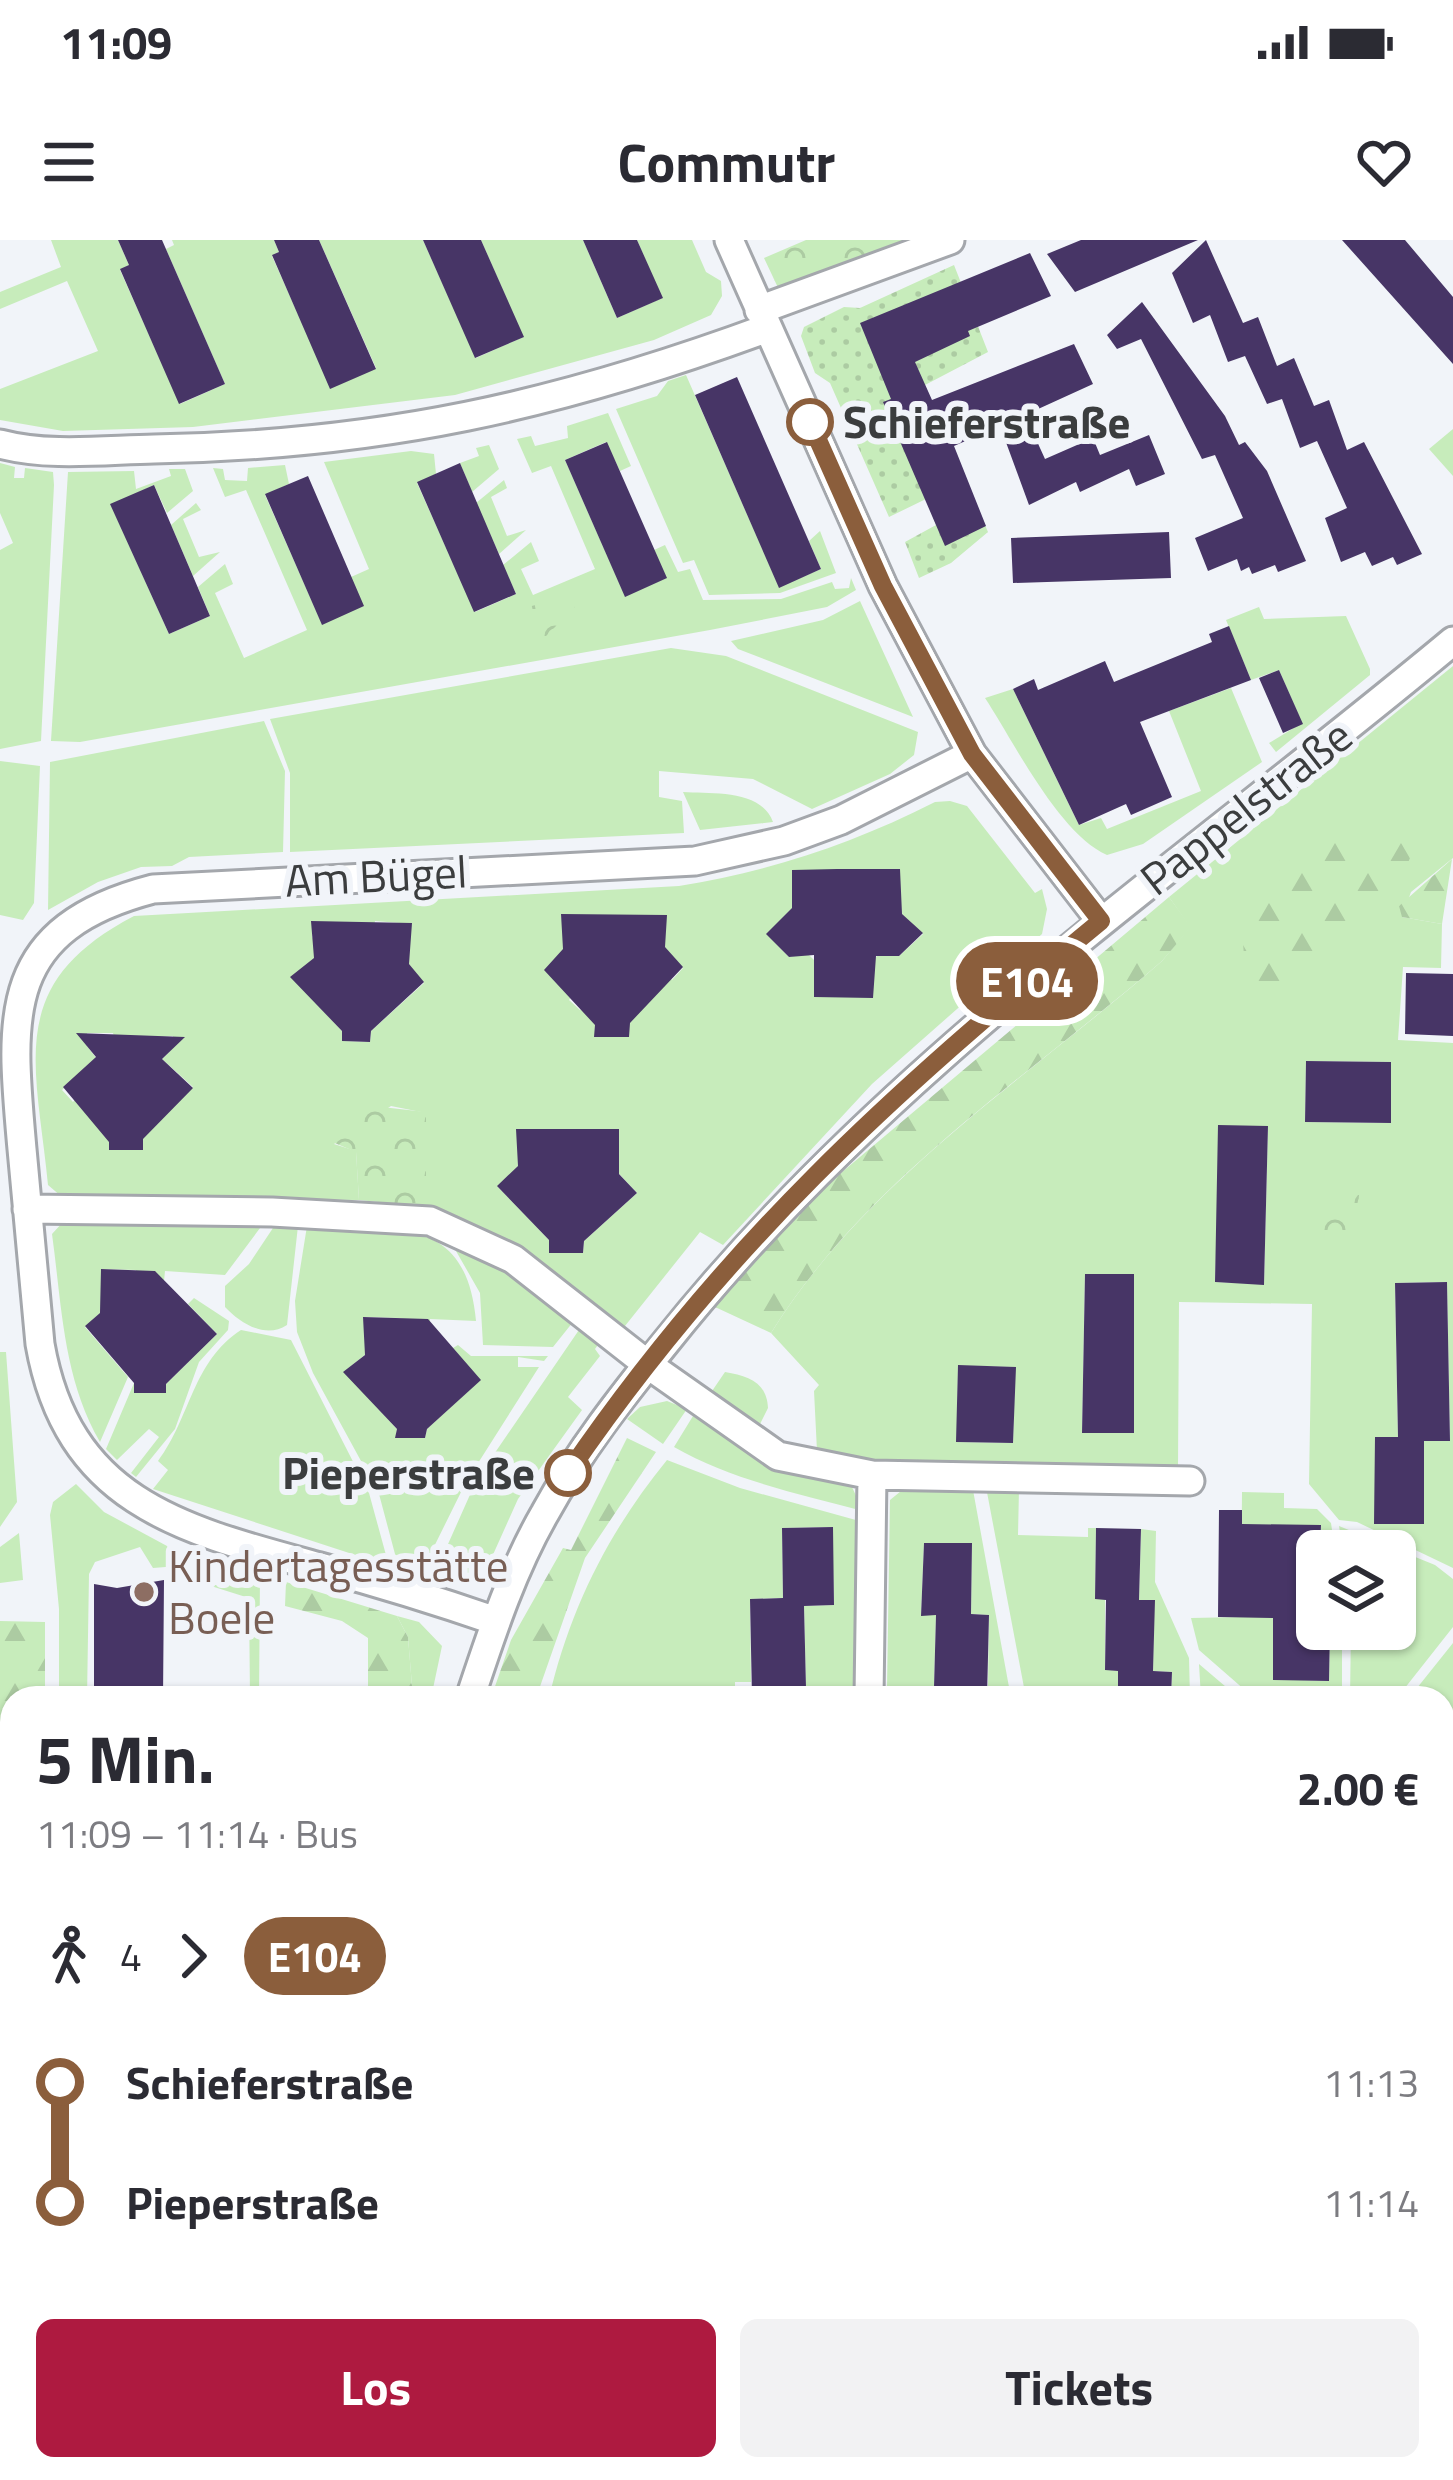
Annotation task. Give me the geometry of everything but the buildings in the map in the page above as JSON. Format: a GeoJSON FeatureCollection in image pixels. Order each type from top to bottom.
{"type":"FeatureCollection","features":[{"type":"Feature","properties":{"kind":"street"},"geometry":{"type":"LineString","coordinates":[[729,240],[883,586],[972,754],[1101,921]]}},
{"type":"Feature","properties":{"kind":"street"},"geometry":{"type":"LineString","coordinates":[[0,444],[61,451],[193,449],[313,442],[415,429],[601,385],[950,240]]}},
{"type":"Feature","properties":{"kind":"street","name":"Pappelstraße"},"geometry":{"type":"LineString","coordinates":[[474,1686],[496,1621],[544,1514],[647,1364],[725,1267],[827,1158],[947,1047],[1453,641]]}},
{"type":"Feature","properties":{"kind":"street","name":"Am Bügel"},"geometry":{"type":"LineString","coordinates":[[496,1621],[163,1518],[112,1485],[79,1448],[47,1384],[27,1209],[14,1020],[38,958],[89,910],[153,889],[726,855],[841,820],[972,754]]}},
{"type":"Feature","properties":{"kind":"street"},"geometry":{"type":"LineString","coordinates":[[27,1209],[272,1212],[430,1221],[513,1259],[647,1364],[778,1456],[872,1474],[1190,1481]]}},
{"type":"Feature","properties":{"kind":"street"},"geometry":{"type":"LineString","coordinates":[[869,1686],[872,1474]]}},
{"type":"Feature","properties":{"kind":"green space"},"geometry":{"type":"Polygon","coordinates":[[[51,240],[118,240],[129,265],[120,270],[180,404],[225,384],[166,249],[174,245],[172,240],[274,240],[279,252],[272,256],[331,388],[376,368],[319,240],[423,240],[476,358],[523,337],[481,240],[583,240],[617,318],[662,298],[637,240],[692,240],[706,272],[721,281],[722,296],[711,315],[654,340],[455,395],[193,427],[63,431],[0,420],[0,389],[98,351],[67,281],[0,309],[0,292],[61,267],[51,240]]]}},
{"type":"Feature","properties":{"kind":"green space"},"geometry":{"type":"Polygon","coordinates":[[[806,240],[928,240],[781,294],[764,258],[806,240]]]}},
{"type":"Feature","properties":{"kind":"green space"},"geometry":{"type":"Polygon","coordinates":[[[954,265],[988,352],[925,385],[988,532],[951,563],[919,578],[905,542],[936,525],[926,499],[889,517],[830,383],[815,373],[801,336],[804,327],[844,307],[860,308],[954,265]]]}},
{"type":"Feature","properties":{"kind":"green space"},"geometry":{"type":"Polygon","coordinates":[[[686,375],[779,587],[821,569],[809,541],[820,531],[836,573],[780,593],[709,595],[694,560],[683,563],[616,409],[657,396],[668,381],[686,375]]]}},
{"type":"Feature","properties":{"kind":"green space"},"geometry":{"type":"Polygon","coordinates":[[[608,413],[631,466],[620,471],[606,442],[565,460],[625,596],[666,578],[654,550],[665,545],[678,572],[690,569],[703,600],[781,599],[832,582],[835,589],[849,588],[851,578],[856,590],[827,607],[710,630],[80,742],[51,741],[68,472],[134,471],[136,489],[171,476],[169,469],[185,469],[193,491],[167,513],[154,485],[111,505],[169,634],[210,616],[198,587],[225,564],[233,584],[215,593],[244,658],[307,630],[246,490],[225,497],[213,468],[223,469],[225,480],[247,481],[248,468],[285,465],[289,484],[265,495],[322,624],[351,577],[369,569],[324,462],[411,451],[434,454],[436,474],[417,483],[475,612],[516,594],[503,565],[531,542],[539,561],[521,569],[533,595],[595,569],[551,466],[532,473],[517,439],[531,436],[535,446],[568,438],[567,426],[608,413]]]}},
{"type":"Feature","properties":{"kind":"green space"},"geometry":{"type":"Polygon","coordinates":[[[1453,429],[1453,476],[1429,449],[1453,429]]]}},
{"type":"Feature","properties":{"kind":"green space"},"geometry":{"type":"Polygon","coordinates":[[[489,445],[499,469],[472,492],[460,463],[479,456],[476,448],[489,445]]]}},
{"type":"Feature","properties":{"kind":"green space"},"geometry":{"type":"Polygon","coordinates":[[[0,463],[15,467],[14,478],[24,478],[25,468],[53,472],[54,485],[41,741],[0,749],[0,550],[13,543],[0,513],[0,463]]]}},
{"type":"Feature","properties":{"kind":"green space"},"geometry":{"type":"Polygon","coordinates":[[[504,480],[507,488],[491,497],[507,536],[526,530],[499,554],[476,503],[504,480]]]}},
{"type":"Feature","properties":{"kind":"green space"},"geometry":{"type":"Polygon","coordinates":[[[196,503],[201,510],[183,519],[199,557],[220,552],[193,576],[171,525],[196,503]]]}},
{"type":"Feature","properties":{"kind":"green space"},"geometry":{"type":"Polygon","coordinates":[[[566,597],[575,607],[538,644],[514,619],[524,608],[566,597]]]}},
{"type":"Feature","properties":{"kind":"green space"},"geometry":{"type":"Polygon","coordinates":[[[860,601],[913,717],[738,649],[731,641],[823,620],[860,601]]]}},
{"type":"Feature","properties":{"kind":"green space"},"geometry":{"type":"Polygon","coordinates":[[[1259,607],[1264,619],[1346,616],[1370,669],[1370,675],[1276,752],[1269,743],[1302,723],[1279,670],[1251,680],[1226,620],[1259,607]]]}},
{"type":"Feature","properties":{"kind":"green space"},"geometry":{"type":"Polygon","coordinates":[[[671,648],[726,656],[918,732],[914,755],[890,774],[812,809],[753,779],[659,771],[659,797],[682,801],[684,833],[290,852],[290,773],[270,719],[671,648]]]}},
{"type":"Feature","properties":{"kind":"green space"},"geometry":{"type":"Polygon","coordinates":[[[1453,666],[1453,858],[1411,892],[1402,917],[1442,924],[1441,968],[1403,967],[1398,1040],[1453,1043],[1453,1568],[1416,1550],[1416,1530],[1374,1530],[1339,1520],[1309,1484],[1312,1304],[1179,1302],[1178,1466],[864,1459],[817,1451],[814,1391],[819,1385],[771,1333],[810,1278],[901,1179],[1162,961],[1190,927],[1169,897],[1453,666]],[[1306,1061],[1305,1122],[1390,1123],[1391,1062],[1306,1061]],[[1268,1126],[1218,1201],[1215,1282],[1264,1284],[1268,1126]],[[1085,1274],[1082,1433],[1134,1433],[1134,1275],[1085,1274]],[[1447,1282],[1395,1283],[1398,1437],[1375,1438],[1375,1524],[1423,1524],[1424,1441],[1450,1440],[1447,1282]],[[958,1366],[957,1442],[1013,1443],[1015,1367],[958,1366]]]}},
{"type":"Feature","properties":{"kind":"green space"},"geometry":{"type":"Polygon","coordinates":[[[1231,688],[1262,762],[1143,844],[1107,855],[1089,844],[1055,808],[985,698],[1013,689],[1079,825],[1101,818],[1107,829],[1201,791],[1169,711],[1231,688]]]}},
{"type":"Feature","properties":{"kind":"green space"},"geometry":{"type":"Polygon","coordinates":[[[264,721],[285,771],[283,852],[189,857],[172,866],[141,867],[98,882],[48,910],[50,762],[264,721]]]}},
{"type":"Feature","properties":{"kind":"green space"},"geometry":{"type":"Polygon","coordinates":[[[0,761],[40,766],[34,903],[23,920],[0,915],[0,761]]]}},
{"type":"Feature","properties":{"kind":"green space"},"geometry":{"type":"Polygon","coordinates":[[[683,792],[747,799],[767,811],[773,822],[700,830],[683,792]]]}},
{"type":"Feature","properties":{"kind":"green space"},"geometry":{"type":"Polygon","coordinates":[[[935,802],[967,806],[1035,893],[1042,889],[1047,909],[1042,934],[872,1084],[723,1245],[700,1232],[621,1331],[520,1250],[426,1207],[426,1113],[391,1106],[334,1144],[356,1151],[359,1200],[62,1197],[48,1185],[36,1064],[46,999],[64,969],[92,942],[134,916],[679,886],[810,854],[935,802]],[[802,898],[767,934],[789,957],[807,953],[821,967],[814,978],[814,997],[867,966],[881,952],[899,956],[923,934],[889,903],[802,898]],[[561,915],[575,992],[569,1000],[580,1010],[589,1004],[630,1013],[667,975],[672,980],[683,968],[657,939],[666,915],[561,915]],[[312,921],[312,937],[335,958],[291,977],[342,1031],[343,1041],[370,1042],[371,1031],[424,983],[398,952],[412,924],[375,921],[374,929],[312,921]],[[87,1033],[87,1046],[100,1063],[90,1063],[62,1090],[73,1102],[77,1097],[110,1135],[109,1150],[142,1150],[143,1131],[193,1087],[162,1059],[173,1048],[173,1036],[115,1040],[113,1033],[87,1033]],[[517,1129],[525,1159],[498,1187],[549,1240],[550,1253],[583,1253],[584,1241],[637,1193],[608,1162],[613,1146],[619,1146],[619,1130],[517,1129]]]}},
{"type":"Feature","properties":{"kind":"green space"},"geometry":{"type":"Polygon","coordinates":[[[1371,836],[1405,844],[1410,858],[1372,918],[1337,951],[1278,993],[1249,985],[1244,917],[1250,893],[1262,875],[1305,850],[1371,836]]]}},
{"type":"Feature","properties":{"kind":"green space"},"geometry":{"type":"Polygon","coordinates":[[[1452,859],[1442,924],[1402,917],[1399,906],[1452,859]]]}},
{"type":"Feature","properties":{"kind":"green space"},"geometry":{"type":"Polygon","coordinates":[[[1169,897],[1191,927],[1162,961],[901,1179],[853,1227],[771,1333],[715,1307],[810,1199],[1169,897]]]}},
{"type":"Feature","properties":{"kind":"green space"},"geometry":{"type":"Polygon","coordinates":[[[373,1106],[426,1112],[426,1207],[359,1200],[356,1152],[330,1141],[320,1125],[373,1106]]]}},
{"type":"Feature","properties":{"kind":"green space"},"geometry":{"type":"Polygon","coordinates":[[[1319,1195],[1359,1195],[1356,1232],[1319,1232],[1319,1195]]]}},
{"type":"Feature","properties":{"kind":"green space"},"geometry":{"type":"Polygon","coordinates":[[[63,1222],[263,1224],[225,1275],[165,1271],[164,1281],[136,1280],[136,1270],[101,1269],[111,1304],[85,1327],[128,1377],[100,1442],[78,1393],[66,1341],[52,1234],[63,1222]]]}},
{"type":"Feature","properties":{"kind":"green space"},"geometry":{"type":"Polygon","coordinates":[[[275,1225],[298,1226],[287,1325],[262,1330],[225,1307],[225,1286],[249,1264],[275,1225]]]}},
{"type":"Feature","properties":{"kind":"green space"},"geometry":{"type":"Polygon","coordinates":[[[307,1226],[420,1235],[441,1244],[457,1261],[469,1286],[476,1321],[430,1319],[430,1326],[399,1318],[363,1317],[372,1349],[344,1372],[397,1429],[396,1438],[425,1438],[427,1429],[480,1380],[453,1348],[458,1345],[471,1356],[548,1356],[544,1361],[518,1357],[518,1367],[539,1367],[466,1482],[420,1575],[399,1569],[379,1494],[313,1373],[297,1332],[295,1301],[307,1226]]]}},
{"type":"Feature","properties":{"kind":"green space"},"geometry":{"type":"Polygon","coordinates":[[[452,1244],[520,1280],[573,1322],[553,1347],[483,1345],[480,1293],[452,1244]]]}},
{"type":"Feature","properties":{"kind":"green space"},"geometry":{"type":"Polygon","coordinates":[[[194,1298],[229,1321],[228,1330],[199,1362],[175,1429],[136,1477],[131,1473],[159,1437],[149,1429],[117,1460],[106,1449],[134,1383],[166,1384],[217,1334],[188,1304],[194,1298]]]}},
{"type":"Feature","properties":{"kind":"green space"},"geometry":{"type":"Polygon","coordinates":[[[581,1327],[600,1342],[595,1349],[600,1356],[568,1397],[582,1410],[518,1499],[487,1568],[460,1582],[432,1580],[477,1479],[581,1327]]]}},
{"type":"Feature","properties":{"kind":"green space"},"geometry":{"type":"Polygon","coordinates":[[[241,1330],[291,1340],[369,1493],[389,1566],[153,1489],[168,1470],[158,1461],[202,1374],[241,1330]]]}},
{"type":"Feature","properties":{"kind":"green space"},"geometry":{"type":"Polygon","coordinates":[[[0,1352],[6,1352],[17,1502],[0,1527],[0,1352]]]}},
{"type":"Feature","properties":{"kind":"green space"},"geometry":{"type":"Polygon","coordinates":[[[725,1372],[748,1378],[764,1392],[768,1408],[757,1430],[710,1394],[725,1372]]]}},
{"type":"Feature","properties":{"kind":"green space"},"geometry":{"type":"Polygon","coordinates":[[[667,1401],[687,1409],[663,1444],[627,1419],[640,1407],[667,1401]]]}},
{"type":"Feature","properties":{"kind":"green space"},"geometry":{"type":"Polygon","coordinates":[[[693,1416],[782,1471],[852,1487],[863,1511],[742,1477],[674,1447],[693,1416]]]}},
{"type":"Feature","properties":{"kind":"green space"},"geometry":{"type":"Polygon","coordinates":[[[627,1438],[656,1452],[585,1558],[540,1686],[495,1686],[511,1640],[563,1548],[571,1550],[627,1438]]]}},
{"type":"Feature","properties":{"kind":"green space"},"geometry":{"type":"Polygon","coordinates":[[[667,1460],[740,1488],[863,1522],[859,1686],[806,1686],[804,1606],[834,1605],[832,1527],[782,1528],[783,1598],[750,1599],[751,1682],[735,1682],[735,1686],[552,1686],[594,1572],[667,1460]]]}},
{"type":"Feature","properties":{"kind":"green space"},"geometry":{"type":"Polygon","coordinates":[[[76,1484],[104,1512],[167,1546],[178,1566],[153,1568],[140,1547],[95,1562],[89,1574],[87,1686],[59,1686],[53,1502],[76,1484]]]}},
{"type":"Feature","properties":{"kind":"green space"},"geometry":{"type":"Polygon","coordinates":[[[906,1487],[973,1490],[1009,1686],[988,1686],[989,1615],[971,1614],[972,1543],[924,1543],[921,1615],[936,1615],[934,1686],[887,1686],[890,1500],[906,1487]]]}},
{"type":"Feature","properties":{"kind":"green space"},"geometry":{"type":"Polygon","coordinates":[[[986,1487],[1019,1489],[1018,1535],[1088,1537],[1088,1528],[1096,1528],[1095,1598],[1105,1599],[1105,1669],[1118,1671],[1118,1686],[1024,1686],[986,1487]]]}},
{"type":"Feature","properties":{"kind":"green space"},"geometry":{"type":"Polygon","coordinates":[[[1242,1492],[1284,1493],[1284,1508],[1317,1509],[1331,1523],[1332,1530],[1321,1530],[1321,1525],[1318,1530],[1296,1530],[1296,1568],[1273,1608],[1273,1679],[1329,1681],[1330,1650],[1342,1650],[1342,1686],[1240,1686],[1199,1650],[1191,1618],[1241,1617],[1242,1492]]]}},
{"type":"Feature","properties":{"kind":"green space"},"geometry":{"type":"Polygon","coordinates":[[[1141,1529],[1156,1531],[1155,1582],[1189,1658],[1190,1686],[1171,1686],[1172,1672],[1153,1671],[1154,1601],[1139,1600],[1141,1529]]]}},
{"type":"Feature","properties":{"kind":"green space"},"geometry":{"type":"Polygon","coordinates":[[[19,1533],[23,1580],[0,1583],[0,1547],[19,1533]]]}},
{"type":"Feature","properties":{"kind":"green space"},"geometry":{"type":"Polygon","coordinates":[[[1416,1557],[1453,1579],[1453,1627],[1406,1686],[1350,1686],[1351,1650],[1416,1650],[1416,1557]]]}},
{"type":"Feature","properties":{"kind":"green space"},"geometry":{"type":"Polygon","coordinates":[[[218,1562],[260,1574],[259,1686],[250,1686],[249,1598],[211,1586],[218,1562]]]}},
{"type":"Feature","properties":{"kind":"green space"},"geometry":{"type":"Polygon","coordinates":[[[286,1582],[397,1616],[408,1637],[412,1686],[368,1686],[368,1638],[342,1621],[285,1606],[286,1582]]]}},
{"type":"Feature","properties":{"kind":"green space"},"geometry":{"type":"Polygon","coordinates":[[[397,1616],[419,1622],[442,1646],[434,1686],[412,1686],[408,1637],[397,1616]]]}},
{"type":"Feature","properties":{"kind":"green space"},"geometry":{"type":"Polygon","coordinates":[[[0,1621],[45,1622],[45,1686],[0,1686],[0,1621]]]}},
{"type":"Feature","properties":{"kind":"green space"},"geometry":{"type":"Polygon","coordinates":[[[1453,1643],[1453,1686],[1419,1686],[1453,1643]]]}},
{"type":"Feature","properties":{"kind":"green space"},"geometry":{"type":"Polygon","coordinates":[[[1199,1664],[1225,1686],[1200,1686],[1199,1664]]]}},
{"type":"Feature","properties":{"kind":"bus line","name":"E104"},"geometry":{"type":"LineString","coordinates":[[568,1473],[725,1267],[800,1185],[947,1047],[1101,921],[972,754],[883,586],[810,422]]}},
{"type":"Feature","properties":{"kind":"place","name":"Schieferstraße"},"geometry":{"type":"Point","coordinates":[810,422]}},
{"type":"Feature","properties":{"kind":"place","name":"Pieperstraße"},"geometry":{"type":"Point","coordinates":[568,1473]}},
{"type":"Feature","properties":{"kind":"place","name":"Kindertagesstätte Boele"},"geometry":{"type":"Point","coordinates":[144,1592]}}]}
